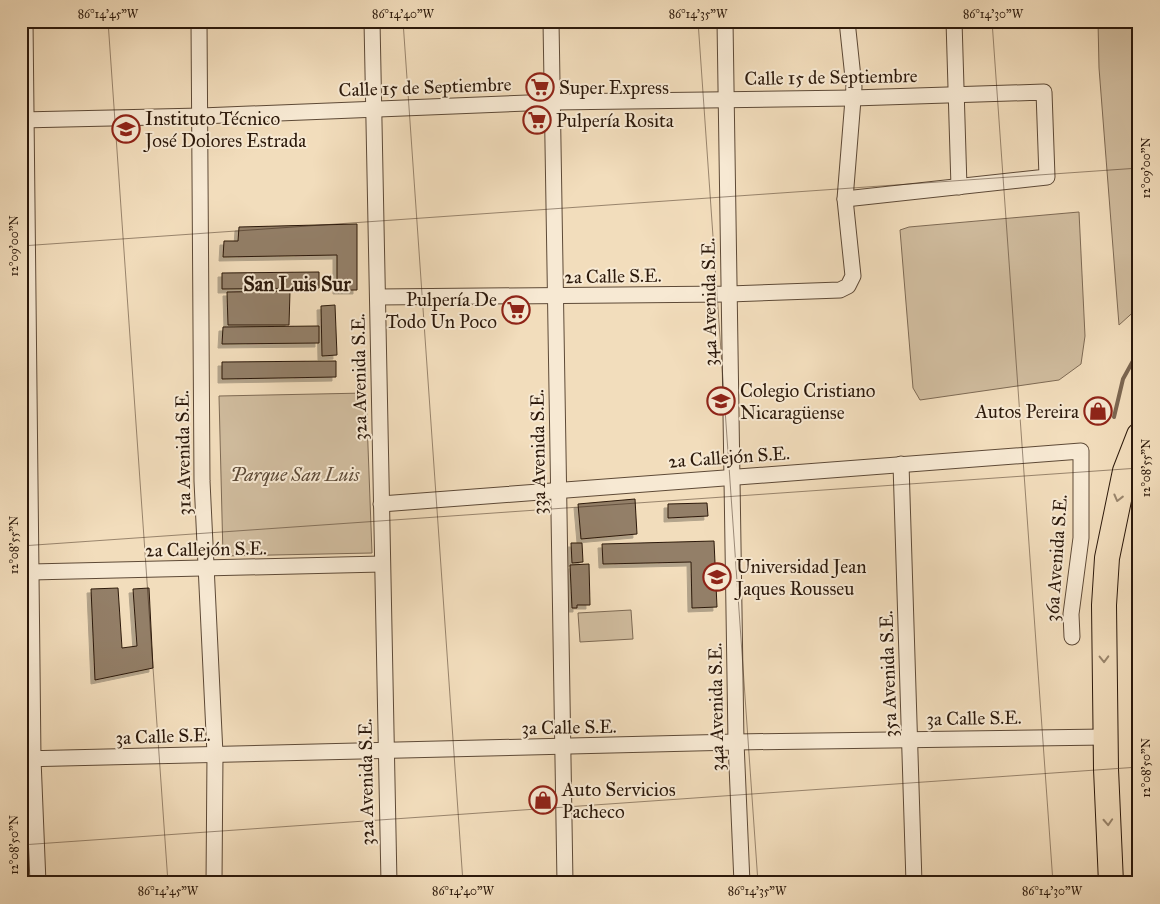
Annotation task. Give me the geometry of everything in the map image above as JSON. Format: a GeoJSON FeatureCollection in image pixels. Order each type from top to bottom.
{"type":"FeatureCollection","features":[{"type":"Feature","properties":{"kind":"main road"},"geometry":{"type":"LineString","coordinates":[[1111,883],[1105,737],[1104,605],[1106,558],[1125,471],[1139,435]]}},
{"type":"Feature","properties":{"kind":"street"},"geometry":{"type":"LineString","coordinates":[[25,21],[24,120],[31,572],[27,759],[38,883]]}},
{"type":"Feature","properties":{"kind":"street","name":"31a Avenida S.E."},"geometry":{"type":"LineString","coordinates":[[199,21],[201,116],[201,436],[215,754],[214,883]]}},
{"type":"Feature","properties":{"kind":"street","name":"32a Avenida S.E."},"geometry":{"type":"LineString","coordinates":[[372,21],[389,883]]}},
{"type":"Feature","properties":{"kind":"street","name":"33a Avenida S.E."},"geometry":{"type":"LineString","coordinates":[[552,21],[565,883]]}},
{"type":"Feature","properties":{"kind":"street","name":"34a Avenida S.E."},"geometry":{"type":"LineString","coordinates":[[725,21],[736,742],[742,883]]}},
{"type":"Feature","properties":{"kind":"street"},"geometry":{"type":"LineString","coordinates":[[847,21],[853,98],[846,199],[959,187],[954,21]]}},
{"type":"Feature","properties":{"kind":"street","name":"Calle 15 de Septiembre"},"geometry":{"type":"LineString","coordinates":[[24,120],[201,116],[554,102],[853,98],[1041,91],[1046,96],[1047,177],[959,187]]}},
{"type":"Feature","properties":{"kind":"street","name":"2a Calle S.E."},"geometry":{"type":"LineString","coordinates":[[378,297],[729,294],[840,290],[848,286],[853,276],[846,199]]}},
{"type":"Feature","properties":{"kind":"street","name":"2a Callejón S.E."},"geometry":{"type":"LineString","coordinates":[[381,504],[1081,451]]}},
{"type":"Feature","properties":{"kind":"street","name":"36a Avenida S.E."},"geometry":{"type":"LineString","coordinates":[[1072,637],[1071,614],[1080,538],[1081,451]]}},
{"type":"Feature","properties":{"kind":"street","name":"35a Avenida S.E."},"geometry":{"type":"LineString","coordinates":[[901,464],[914,883]]}},
{"type":"Feature","properties":{"kind":"street","name":"2a Callejón S.E."},"geometry":{"type":"LineString","coordinates":[[31,572],[382,564]]}},
{"type":"Feature","properties":{"kind":"street","name":"3a Calle S.E."},"geometry":{"type":"LineString","coordinates":[[27,759],[562,748],[736,742],[1105,737]]}},
{"type":"Feature","properties":{"kind":"green space"},"geometry":{"type":"Polygon","coordinates":[[[1098,21],[1139,21],[1139,307],[1119,325],[1099,68],[1098,21]]]}},
{"type":"Feature","properties":{"kind":"green space"},"geometry":{"type":"Polygon","coordinates":[[[1079,212],[1085,336],[1081,364],[1059,380],[920,400],[913,388],[900,230],[909,227],[1079,212]]]}},
{"type":"Feature","properties":{"kind":"green space","name":"Parque San Luis"},"geometry":{"type":"Polygon","coordinates":[[[366,393],[372,553],[223,556],[219,396],[366,393]]]}},
{"type":"Feature","properties":{"kind":"green space"},"geometry":{"type":"Polygon","coordinates":[[[631,610],[633,639],[580,642],[578,613],[631,610]]]}},
{"type":"Feature","properties":{"kind":"building"},"geometry":{"type":"Polygon","coordinates":[[[357,224],[357,290],[337,290],[337,255],[223,257],[224,241],[238,241],[239,227],[357,224]]]}},
{"type":"Feature","properties":{"kind":"building"},"geometry":{"type":"Polygon","coordinates":[[[319,272],[319,288],[222,289],[222,273],[319,272]]]}},
{"type":"Feature","properties":{"kind":"building"},"geometry":{"type":"Polygon","coordinates":[[[290,291],[289,325],[228,325],[227,292],[290,291]]]}},
{"type":"Feature","properties":{"kind":"building"},"geometry":{"type":"Polygon","coordinates":[[[335,305],[337,355],[322,356],[321,306],[335,305]]]}},
{"type":"Feature","properties":{"kind":"building"},"geometry":{"type":"Polygon","coordinates":[[[319,326],[319,343],[222,344],[223,327],[319,326]]]}},
{"type":"Feature","properties":{"kind":"building"},"geometry":{"type":"Polygon","coordinates":[[[336,361],[336,377],[222,379],[222,362],[336,361]]]}},
{"type":"Feature","properties":{"kind":"building"},"geometry":{"type":"Polygon","coordinates":[[[635,499],[637,534],[581,539],[578,504],[635,499]]]}},
{"type":"Feature","properties":{"kind":"building"},"geometry":{"type":"Polygon","coordinates":[[[707,503],[708,516],[668,518],[668,504],[707,503]]]}},
{"type":"Feature","properties":{"kind":"building"},"geometry":{"type":"Polygon","coordinates":[[[714,541],[717,607],[692,608],[691,562],[603,564],[602,544],[714,541]]]}},
{"type":"Feature","properties":{"kind":"building"},"geometry":{"type":"Polygon","coordinates":[[[571,543],[582,543],[583,562],[572,563],[571,543]]]}},
{"type":"Feature","properties":{"kind":"building"},"geometry":{"type":"Polygon","coordinates":[[[589,564],[590,605],[577,605],[577,608],[572,608],[570,565],[589,564]]]}},
{"type":"Feature","properties":{"kind":"building"},"geometry":{"type":"Polygon","coordinates":[[[118,588],[122,648],[137,646],[133,589],[149,588],[153,668],[95,680],[91,589],[118,588]]]}},
{"type":"Feature","properties":{"kind":"waterway"},"geometry":{"type":"LineString","coordinates":[[1114,417],[1123,379],[1139,350]]}},
{"type":"Feature","properties":{"kind":"place","name":"Super Express"},"geometry":{"type":"Point","coordinates":[540,87]}},
{"type":"Feature","properties":{"kind":"place","name":"Pulpería Rosita"},"geometry":{"type":"Point","coordinates":[537,120]}},
{"type":"Feature","properties":{"kind":"place","name":"Instituto Técnico José Dolores Estrada"},"geometry":{"type":"Point","coordinates":[126,129]}},
{"type":"Feature","properties":{"kind":"place","name":"Pulpería De Todo Un Poco"},"geometry":{"type":"Point","coordinates":[516,310]}},
{"type":"Feature","properties":{"kind":"place","name":"Colegio Cristiano Nicaragüense"},"geometry":{"type":"Point","coordinates":[721,401]}},
{"type":"Feature","properties":{"kind":"place","name":"Autos Pereira"},"geometry":{"type":"Point","coordinates":[1098,411]}},
{"type":"Feature","properties":{"kind":"place","name":"Universidad Jean Jaques Rousseu"},"geometry":{"type":"Point","coordinates":[717,577]}},
{"type":"Feature","properties":{"kind":"place","name":"Auto Servicios Pacheco"},"geometry":{"type":"Point","coordinates":[543,800]}},
{"type":"Feature","properties":{"kind":"district","name":"San Luis Sur"},"geometry":{"type":"Point","coordinates":[297,284]}}]}
